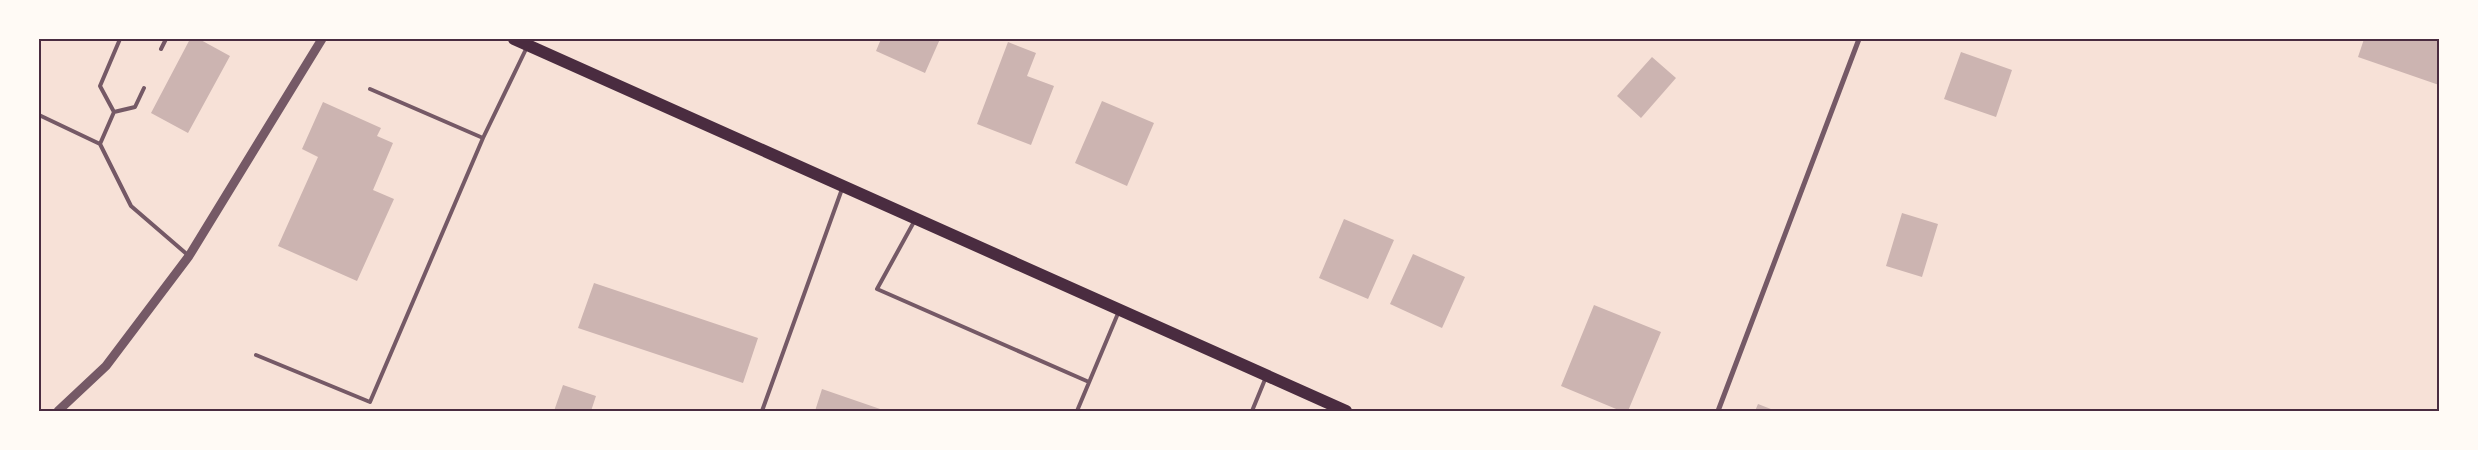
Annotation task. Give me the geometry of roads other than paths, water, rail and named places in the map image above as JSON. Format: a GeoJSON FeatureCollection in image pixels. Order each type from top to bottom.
{"type":"FeatureCollection","features":[{"type":"Feature","properties":{"kind":"main road"},"geometry":{"type":"LineString","coordinates":[[514,39],[1266,377],[1346,411]]}},
{"type":"Feature","properties":{"kind":"street"},"geometry":{"type":"LineString","coordinates":[[58,411],[106,366],[189,256],[322,39]]}},
{"type":"Feature","properties":{"kind":"street"},"geometry":{"type":"LineString","coordinates":[[1718,411],[1859,39]]}},
{"type":"Feature","properties":{"kind":"lane"},"geometry":{"type":"LineString","coordinates":[[114,112],[100,86],[120,39]]}},
{"type":"Feature","properties":{"kind":"lane"},"geometry":{"type":"LineString","coordinates":[[161,49],[166,39]]}},
{"type":"Feature","properties":{"kind":"lane"},"geometry":{"type":"LineString","coordinates":[[256,355],[370,402],[483,138],[528,45]]}},
{"type":"Feature","properties":{"kind":"lane"},"geometry":{"type":"LineString","coordinates":[[114,112],[135,107],[144,88]]}},
{"type":"Feature","properties":{"kind":"lane"},"geometry":{"type":"LineString","coordinates":[[370,89],[483,138]]}},
{"type":"Feature","properties":{"kind":"lane"},"geometry":{"type":"LineString","coordinates":[[100,144],[114,112]]}},
{"type":"Feature","properties":{"kind":"lane"},"geometry":{"type":"LineString","coordinates":[[39,115],[100,144],[131,206],[189,256]]}},
{"type":"Feature","properties":{"kind":"lane"},"geometry":{"type":"LineString","coordinates":[[762,411],[843,186]]}},
{"type":"Feature","properties":{"kind":"lane"},"geometry":{"type":"LineString","coordinates":[[915,219],[877,289],[1089,382]]}},
{"type":"Feature","properties":{"kind":"lane"},"geometry":{"type":"LineString","coordinates":[[1077,411],[1119,311]]}},
{"type":"Feature","properties":{"kind":"lane"},"geometry":{"type":"LineString","coordinates":[[1252,411],[1266,377]]}}]}
